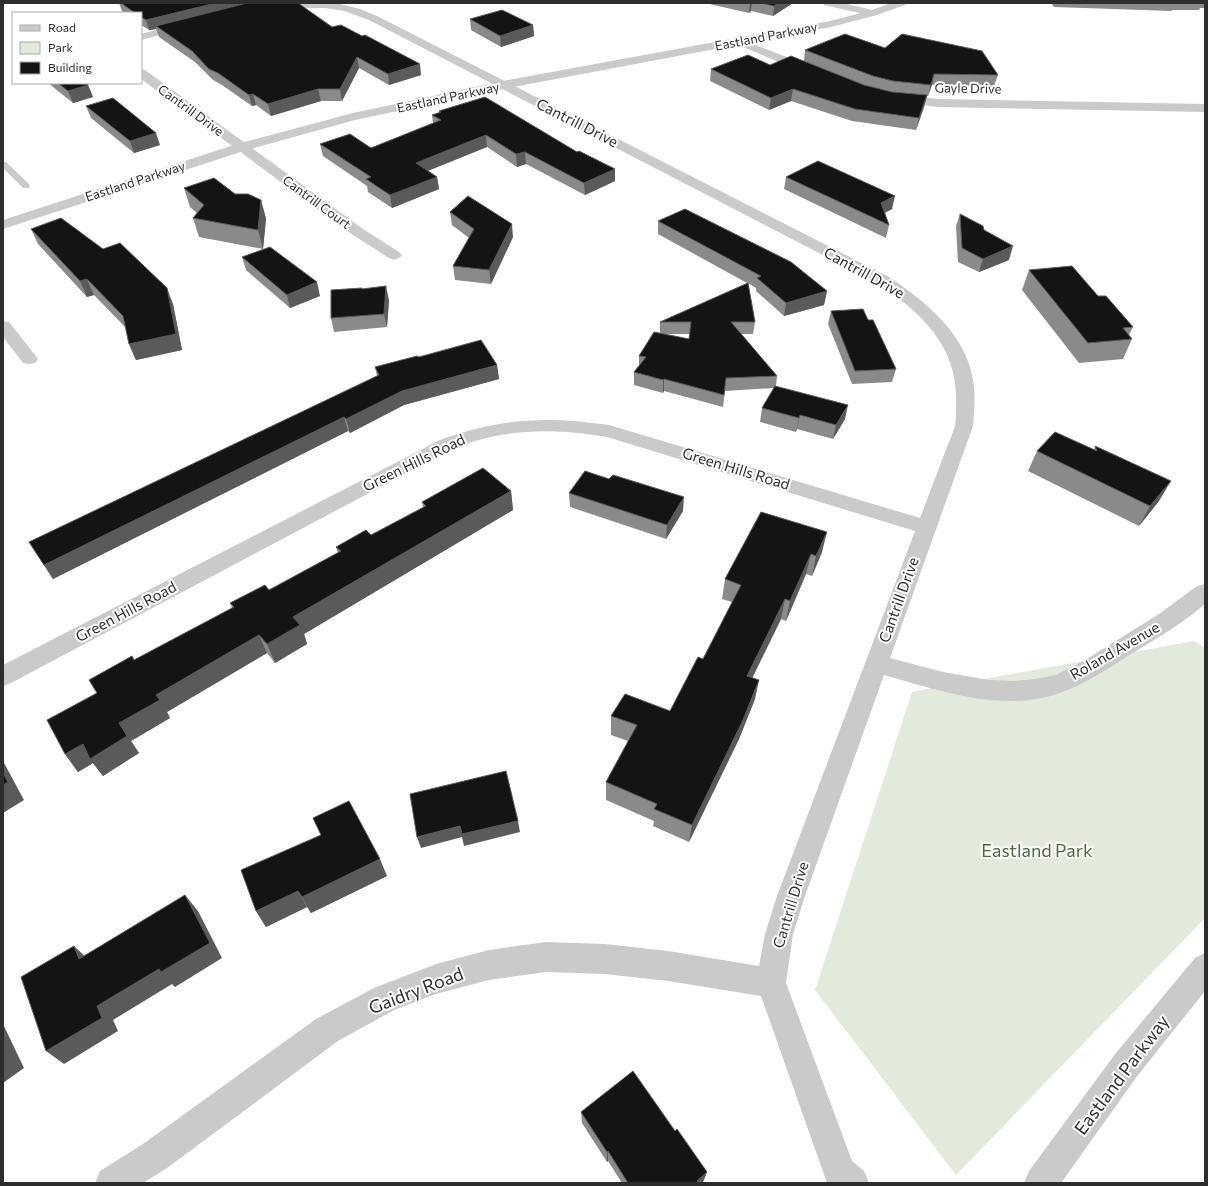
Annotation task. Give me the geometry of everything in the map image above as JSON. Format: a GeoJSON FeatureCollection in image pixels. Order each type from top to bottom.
{"type":"FeatureCollection","features":[{"type":"Feature","properties":{"kind":"street"},"geometry":{"type":"LineString","coordinates":[[828,3],[873,13]]}},
{"type":"Feature","properties":{"kind":"street","name":"Eastland Parkway"},"geometry":{"type":"LineString","coordinates":[[3,225],[242,147],[354,117],[503,85],[831,24],[873,13],[901,3]]}},
{"type":"Feature","properties":{"kind":"street","name":"Cantrill Drive"},"geometry":{"type":"LineString","coordinates":[[255,8],[279,5],[317,5],[356,11],[883,280],[913,301],[940,329],[954,350],[963,373],[966,397],[964,426],[791,896],[779,934],[771,983],[838,1172],[852,1183]]}},
{"type":"Feature","properties":{"kind":"street"},"geometry":{"type":"LineString","coordinates":[[142,37],[202,21]]}},
{"type":"Feature","properties":{"kind":"street"},"geometry":{"type":"LineString","coordinates":[[740,42],[822,75]]}},
{"type":"Feature","properties":{"kind":"street","name":"Cantrill Drive"},"geometry":{"type":"LineString","coordinates":[[142,74],[242,147]]}},
{"type":"Feature","properties":{"kind":"street","name":"Gayle Drive"},"geometry":{"type":"LineString","coordinates":[[884,96],[938,103],[1205,108]]}},
{"type":"Feature","properties":{"kind":"street","name":"Cantrill Court"},"geometry":{"type":"LineString","coordinates":[[242,147],[358,232],[394,255]]}},
{"type":"Feature","properties":{"kind":"street"},"geometry":{"type":"LineString","coordinates":[[3,326],[29,359]]}},
{"type":"Feature","properties":{"kind":"street","name":"Green Hills Road"},"geometry":{"type":"LineString","coordinates":[[3,676],[447,444],[479,433],[509,427],[542,425],[574,426],[609,431],[926,527]]}},
{"type":"Feature","properties":{"kind":"street","name":"Roland Avenue"},"geometry":{"type":"LineString","coordinates":[[876,663],[970,688],[1006,691],[1040,688],[1058,684],[1086,671],[1186,608],[1205,592]]}},
{"type":"Feature","properties":{"kind":"street","name":"Gaidry Road"},"geometry":{"type":"LineString","coordinates":[[112,1183],[155,1156],[327,1030],[385,999],[436,979],[489,965],[546,957],[605,959],[668,966],[771,983]]}},
{"type":"Feature","properties":{"kind":"street","name":"Eastland Parkway"},"geometry":{"type":"LineString","coordinates":[[1041,1183],[1127,1064],[1205,968]]}},
{"type":"Feature","properties":{"kind":"lane"},"geometry":{"type":"LineString","coordinates":[[3,164],[26,186]]}},
{"type":"Feature","properties":{"kind":"green space","name":"Eastland Park"},"geometry":{"type":"Polygon","coordinates":[[[1194,641],[1205,648],[1205,918],[956,1175],[815,990],[912,692],[1194,641]]]}},
{"type":"Feature","properties":{"kind":"building"},"geometry":{"type":"Polygon","coordinates":[[[121,3],[216,3],[146,20],[142,18],[142,12],[134,12],[121,3]]]}},
{"type":"Feature","properties":{"kind":"building"},"geometry":{"type":"Polygon","coordinates":[[[247,3],[298,3],[332,27],[341,25],[362,36],[365,35],[420,64],[388,74],[357,57],[340,89],[318,89],[268,104],[253,94],[249,95],[218,73],[209,69],[192,51],[156,26],[247,3]]]}},
{"type":"Feature","properties":{"kind":"building"},"geometry":{"type":"Polygon","coordinates":[[[761,3],[778,3],[774,6],[761,3]]]}},
{"type":"Feature","properties":{"kind":"building"},"geometry":{"type":"Polygon","coordinates":[[[502,10],[533,25],[500,36],[470,19],[502,10]]]}},
{"type":"Feature","properties":{"kind":"building"},"geometry":{"type":"Polygon","coordinates":[[[845,34],[885,48],[902,34],[982,51],[998,75],[934,74],[931,85],[893,81],[873,76],[805,50],[845,34]]]}},
{"type":"Feature","properties":{"kind":"building"},"geometry":{"type":"Polygon","coordinates":[[[748,55],[770,65],[791,56],[864,85],[892,92],[927,95],[919,118],[855,109],[793,89],[771,98],[711,69],[748,55]]]}},
{"type":"Feature","properties":{"kind":"building"},"geometry":{"type":"Polygon","coordinates":[[[59,84],[88,85],[68,91],[59,84]]]}},
{"type":"Feature","properties":{"kind":"building"},"geometry":{"type":"Polygon","coordinates":[[[485,97],[577,152],[579,151],[615,169],[584,183],[525,152],[516,154],[486,135],[416,163],[437,177],[390,195],[366,179],[371,177],[320,144],[350,134],[371,148],[441,120],[432,115],[441,112],[439,111],[485,97]]]}},
{"type":"Feature","properties":{"kind":"building"},"geometry":{"type":"Polygon","coordinates":[[[113,98],[156,133],[130,141],[86,106],[113,98]]]}},
{"type":"Feature","properties":{"kind":"building"},"geometry":{"type":"Polygon","coordinates":[[[818,161],[895,196],[881,203],[889,225],[786,177],[818,161]]]}},
{"type":"Feature","properties":{"kind":"building"},"geometry":{"type":"Polygon","coordinates":[[[214,178],[235,194],[248,194],[261,200],[258,230],[193,218],[204,205],[184,188],[214,178]]]}},
{"type":"Feature","properties":{"kind":"building"},"geometry":{"type":"Polygon","coordinates":[[[468,196],[512,224],[489,270],[453,266],[474,229],[450,212],[468,196]]]}},
{"type":"Feature","properties":{"kind":"building"},"geometry":{"type":"Polygon","coordinates":[[[685,209],[791,262],[827,291],[786,303],[757,278],[761,276],[658,221],[685,209]]]}},
{"type":"Feature","properties":{"kind":"building"},"geometry":{"type":"Polygon","coordinates":[[[960,214],[983,226],[984,230],[1013,246],[983,259],[962,248],[960,214]]]}},
{"type":"Feature","properties":{"kind":"building"},"geometry":{"type":"Polygon","coordinates":[[[61,218],[103,249],[120,243],[167,288],[176,334],[129,344],[123,316],[87,279],[80,281],[31,229],[61,218]]]}},
{"type":"Feature","properties":{"kind":"building"},"geometry":{"type":"Polygon","coordinates":[[[270,247],[317,282],[287,295],[242,257],[270,247]]]}},
{"type":"Feature","properties":{"kind":"building"},"geometry":{"type":"Polygon","coordinates":[[[1072,266],[1098,296],[1106,296],[1133,327],[1123,328],[1132,339],[1088,343],[1029,270],[1072,266]]]}},
{"type":"Feature","properties":{"kind":"building"},"geometry":{"type":"Polygon","coordinates":[[[748,283],[755,322],[731,322],[777,376],[726,378],[724,395],[634,372],[646,357],[639,356],[654,332],[689,339],[691,322],[660,322],[748,283]]]}},
{"type":"Feature","properties":{"kind":"building"},"geometry":{"type":"Polygon","coordinates":[[[386,286],[384,314],[331,318],[331,290],[362,289],[386,286]]]}},
{"type":"Feature","properties":{"kind":"building"},"geometry":{"type":"Polygon","coordinates":[[[863,309],[868,320],[873,320],[896,369],[855,371],[831,311],[863,309]]]}},
{"type":"Feature","properties":{"kind":"building"},"geometry":{"type":"Polygon","coordinates":[[[481,340],[497,365],[402,391],[346,419],[344,417],[44,565],[29,542],[379,375],[375,367],[481,340]]]}},
{"type":"Feature","properties":{"kind":"building"},"geometry":{"type":"Polygon","coordinates":[[[775,386],[848,405],[836,425],[800,415],[799,418],[762,408],[775,386]]]}},
{"type":"Feature","properties":{"kind":"building"},"geometry":{"type":"Polygon","coordinates":[[[1055,432],[1097,451],[1095,446],[1171,481],[1150,506],[1037,451],[1055,432]]]}},
{"type":"Feature","properties":{"kind":"building"},"geometry":{"type":"Polygon","coordinates":[[[483,468],[511,491],[293,617],[300,625],[267,644],[259,635],[156,695],[160,700],[119,723],[127,736],[90,759],[83,744],[65,754],[47,720],[97,693],[89,680],[132,656],[134,660],[234,607],[230,603],[265,585],[269,590],[341,551],[336,547],[366,530],[371,535],[426,506],[422,502],[483,468]]]}},
{"type":"Feature","properties":{"kind":"building"},"geometry":{"type":"Polygon","coordinates":[[[585,471],[609,479],[613,475],[684,497],[667,525],[569,493],[585,471]]]}},
{"type":"Feature","properties":{"kind":"building"},"geometry":{"type":"Polygon","coordinates":[[[761,512],[827,532],[816,556],[811,554],[790,601],[785,599],[747,676],[759,680],[743,720],[692,825],[654,809],[657,804],[606,782],[637,725],[611,716],[625,694],[670,711],[698,657],[703,659],[741,585],[725,579],[761,512]]]}},
{"type":"Feature","properties":{"kind":"building"},"geometry":{"type":"Polygon","coordinates":[[[506,771],[518,821],[462,834],[460,826],[417,837],[410,794],[506,771]]]}},
{"type":"Feature","properties":{"kind":"building"},"geometry":{"type":"Polygon","coordinates":[[[3,773],[8,782],[3,785],[3,773]]]}},
{"type":"Feature","properties":{"kind":"building"},"geometry":{"type":"Polygon","coordinates":[[[349,801],[380,859],[302,897],[298,891],[256,911],[241,870],[321,835],[313,818],[349,801]]]}},
{"type":"Feature","properties":{"kind":"building"},"geometry":{"type":"Polygon","coordinates":[[[185,895],[210,943],[161,972],[159,969],[97,1006],[102,1018],[46,1051],[21,977],[74,946],[79,959],[185,895]]]}},
{"type":"Feature","properties":{"kind":"building"},"geometry":{"type":"Polygon","coordinates":[[[633,1071],[675,1131],[677,1129],[707,1172],[697,1181],[699,1183],[628,1183],[581,1112],[633,1071]]]}}]}
